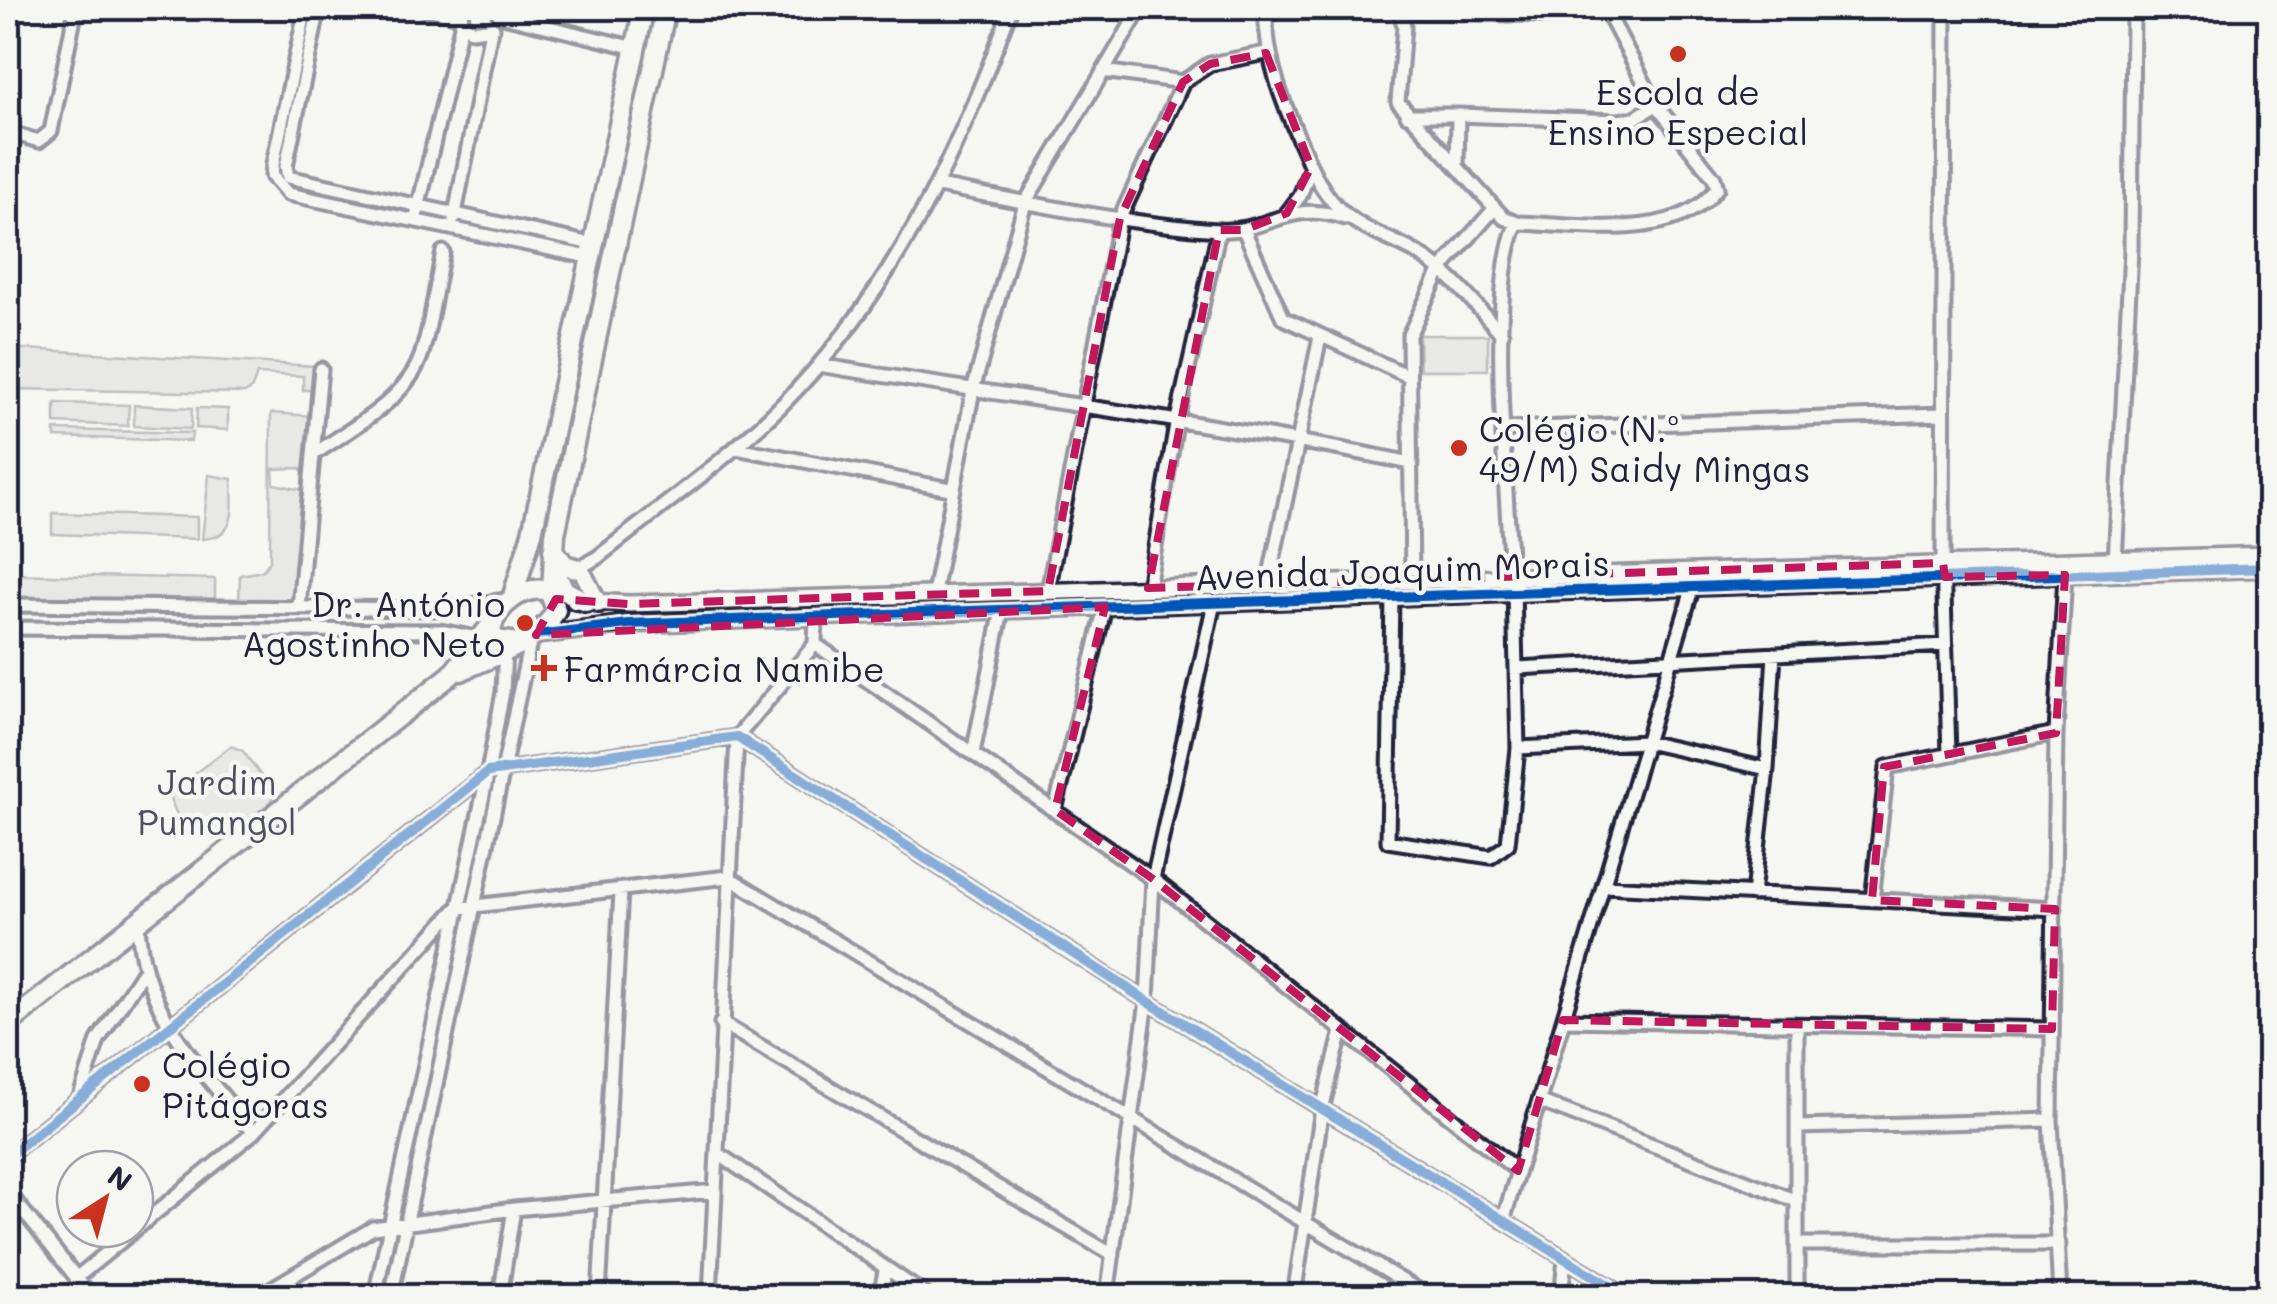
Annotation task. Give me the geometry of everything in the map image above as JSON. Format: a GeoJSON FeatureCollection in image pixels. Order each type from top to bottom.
{"type":"FeatureCollection","features":[{"type":"Feature","properties":{"kind":"main road"},"geometry":{"type":"LineString","coordinates":[[509,640],[512,599],[532,532],[644,8]]}},
{"type":"Feature","properties":{"kind":"main road"},"geometry":{"type":"LineString","coordinates":[[8,1024],[452,676],[554,616],[552,581],[666,8]]}},
{"type":"Feature","properties":{"kind":"main road"},"geometry":{"type":"LineString","coordinates":[[512,599],[552,581],[565,565],[581,572]]}},
{"type":"Feature","properties":{"kind":"main road"},"geometry":{"type":"LineString","coordinates":[[552,581],[593,603]]}},
{"type":"Feature","properties":{"kind":"street"},"geometry":{"type":"LineString","coordinates":[[8,23],[10,8]]}},
{"type":"Feature","properties":{"kind":"street"},"geometry":{"type":"LineString","coordinates":[[8,132],[40,141],[51,131],[76,8]]}},
{"type":"Feature","properties":{"kind":"street"},"geometry":{"type":"LineString","coordinates":[[306,8],[273,164],[283,182],[594,252]]}},
{"type":"Feature","properties":{"kind":"street"},"geometry":{"type":"LineString","coordinates":[[283,182],[319,8]]}},
{"type":"Feature","properties":{"kind":"street"},"geometry":{"type":"LineString","coordinates":[[422,8],[461,15],[478,33],[491,30]]}},
{"type":"Feature","properties":{"kind":"street"},"geometry":{"type":"LineString","coordinates":[[552,581],[581,572],[736,448],[819,364],[870,301],[938,186],[976,103],[1010,8]]}},
{"type":"Feature","properties":{"kind":"street"},"geometry":{"type":"LineString","coordinates":[[934,593],[950,490],[973,390],[1025,203],[1141,8]]}},
{"type":"Feature","properties":{"kind":"street"},"geometry":{"type":"LineString","coordinates":[[1265,8],[1266,54],[1324,196],[1345,218]]}},
{"type":"Feature","properties":{"kind":"street"},"geometry":{"type":"LineString","coordinates":[[1574,8],[1546,15],[1400,9],[1404,26],[1396,89],[1398,102],[1494,208],[1518,223],[1651,224],[1710,198],[1717,188],[1714,178],[1656,105],[1605,8]]}},
{"type":"Feature","properties":{"kind":"street"},"geometry":{"type":"LineString","coordinates":[[1945,8],[1944,570],[1948,754]]}},
{"type":"Feature","properties":{"kind":"street"},"geometry":{"type":"LineString","coordinates":[[2115,562],[2131,250],[2133,8]]}},
{"type":"Feature","properties":{"kind":"street"},"geometry":{"type":"LineString","coordinates":[[453,222],[491,30],[499,11],[636,48]]}},
{"type":"Feature","properties":{"kind":"street"},"geometry":{"type":"LineString","coordinates":[[417,214],[461,15]]}},
{"type":"Feature","properties":{"kind":"street"},"geometry":{"type":"LineString","coordinates":[[1048,590],[1120,218],[1183,82],[1210,64],[1266,54]]}},
{"type":"Feature","properties":{"kind":"street"},"geometry":{"type":"LineString","coordinates":[[1103,71],[1183,82]]}},
{"type":"Feature","properties":{"kind":"street"},"geometry":{"type":"LineString","coordinates":[[1408,115],[1618,122],[1635,118],[1656,105]]}},
{"type":"Feature","properties":{"kind":"street"},"geometry":{"type":"LineString","coordinates":[[1457,168],[1458,116]]}},
{"type":"Feature","properties":{"kind":"street"},"geometry":{"type":"LineString","coordinates":[[1287,213],[1311,167]]}},
{"type":"Feature","properties":{"kind":"street"},"geometry":{"type":"LineString","coordinates":[[938,186],[1120,218],[1219,230],[1244,230],[1287,213],[1325,212],[1345,218],[1441,269],[1502,334]]}},
{"type":"Feature","properties":{"kind":"street"},"geometry":{"type":"LineString","coordinates":[[1412,580],[1409,334],[1441,269],[1494,208]]}},
{"type":"Feature","properties":{"kind":"street"},"geometry":{"type":"LineString","coordinates":[[1392,596],[1388,841],[1490,857],[1508,844],[1518,748],[1502,334],[1508,241],[1518,223]]}},
{"type":"Feature","properties":{"kind":"street"},"geometry":{"type":"LineString","coordinates":[[1148,588],[1176,424],[1219,230]]}},
{"type":"Feature","properties":{"kind":"street"},"geometry":{"type":"LineString","coordinates":[[1244,230],[1283,318],[1408,376]]}},
{"type":"Feature","properties":{"kind":"street"},"geometry":{"type":"LineString","coordinates":[[314,454],[354,428],[412,372],[422,354],[443,252]]}},
{"type":"Feature","properties":{"kind":"street"},"geometry":{"type":"LineString","coordinates":[[1268,584],[1320,337]]}},
{"type":"Feature","properties":{"kind":"street"},"geometry":{"type":"LineString","coordinates":[[819,364],[1176,424],[1298,439],[1411,463]]}},
{"type":"Feature","properties":{"kind":"street"},"geometry":{"type":"LineString","coordinates":[[300,608],[321,369]]}},
{"type":"Feature","properties":{"kind":"street"},"geometry":{"type":"LineString","coordinates":[[1505,429],[1944,414]]}},
{"type":"Feature","properties":{"kind":"street"},"geometry":{"type":"LineString","coordinates":[[736,448],[950,490]]}},
{"type":"Feature","properties":{"kind":"street","name":"Avenida Joaquim Morais"},"geometry":{"type":"LineString","coordinates":[[509,640],[628,624],[1392,596],[1512,584],[1944,570],[2270,554]]}},
{"type":"Feature","properties":{"kind":"street","name":"Avenida Joaquim Morais"},"geometry":{"type":"LineString","coordinates":[[593,603],[1412,580],[1693,586],[1944,570],[2065,576],[2270,568]]}},
{"type":"Feature","properties":{"kind":"street"},"geometry":{"type":"LineString","coordinates":[[581,572],[593,603]]}},
{"type":"Feature","properties":{"kind":"street"},"geometry":{"type":"LineString","coordinates":[[2060,1296],[2051,1120],[2056,733],[2065,576]]}},
{"type":"Feature","properties":{"kind":"street"},"geometry":{"type":"LineString","coordinates":[[1503,1221],[1693,586]]}},
{"type":"Feature","properties":{"kind":"street"},"geometry":{"type":"LineString","coordinates":[[8,605],[467,608],[512,599]]}},
{"type":"Feature","properties":{"kind":"street"},"geometry":{"type":"LineString","coordinates":[[1107,1296],[1147,1000],[1154,879],[1214,603]]}},
{"type":"Feature","properties":{"kind":"street"},"geometry":{"type":"LineString","coordinates":[[223,630],[224,607]]}},
{"type":"Feature","properties":{"kind":"street"},"geometry":{"type":"LineString","coordinates":[[1055,810],[1105,607]]}},
{"type":"Feature","properties":{"kind":"street"},"geometry":{"type":"LineString","coordinates":[[973,753],[1002,610]]}},
{"type":"Feature","properties":{"kind":"street"},"geometry":{"type":"LineString","coordinates":[[710,1296],[737,737],[815,644],[816,617]]}},
{"type":"Feature","properties":{"kind":"street"},"geometry":{"type":"LineString","coordinates":[[8,628],[440,631],[509,640]]}},
{"type":"Feature","properties":{"kind":"street"},"geometry":{"type":"LineString","coordinates":[[391,1296],[504,771],[509,640]]}},
{"type":"Feature","properties":{"kind":"street"},"geometry":{"type":"LineString","coordinates":[[375,1296],[488,772],[504,692],[509,640]]}},
{"type":"Feature","properties":{"kind":"street"},"geometry":{"type":"LineString","coordinates":[[815,644],[1154,879],[1518,1172]]}},
{"type":"Feature","properties":{"kind":"street"},"geometry":{"type":"LineString","coordinates":[[1517,668],[1946,645]]}},
{"type":"Feature","properties":{"kind":"street"},"geometry":{"type":"LineString","coordinates":[[1753,894],[1767,769],[1774,654]]}},
{"type":"Feature","properties":{"kind":"street"},"geometry":{"type":"LineString","coordinates":[[1872,900],[1884,770],[2056,733]]}},
{"type":"Feature","properties":{"kind":"street"},"geometry":{"type":"LineString","coordinates":[[8,1156],[488,772],[737,737],[1147,1000],[1626,1296]]}},
{"type":"Feature","properties":{"kind":"street"},"geometry":{"type":"LineString","coordinates":[[1518,748],[1646,742],[1767,769]]}},
{"type":"Feature","properties":{"kind":"street"},"geometry":{"type":"LineString","coordinates":[[76,1278],[253,1133],[457,908],[728,877],[1428,1296]]}},
{"type":"Feature","properties":{"kind":"street"},"geometry":{"type":"LineString","coordinates":[[1604,886],[2055,909]]}},
{"type":"Feature","properties":{"kind":"street"},"geometry":{"type":"LineString","coordinates":[[599,1296],[608,1200],[621,892]]}},
{"type":"Feature","properties":{"kind":"street"},"geometry":{"type":"LineString","coordinates":[[138,924],[142,973],[168,1025],[253,1133]]}},
{"type":"Feature","properties":{"kind":"street"},"geometry":{"type":"LineString","coordinates":[[80,1097],[98,1040],[142,973]]}},
{"type":"Feature","properties":{"kind":"street"},"geometry":{"type":"LineString","coordinates":[[1563,1020],[2052,1028]]}},
{"type":"Feature","properties":{"kind":"street"},"geometry":{"type":"LineString","coordinates":[[722,1023],[1113,1255]]}},
{"type":"Feature","properties":{"kind":"street"},"geometry":{"type":"LineString","coordinates":[[1797,1025],[1797,1296]]}},
{"type":"Feature","properties":{"kind":"street"},"geometry":{"type":"LineString","coordinates":[[1294,1296],[1322,1109],[1342,1030]]}},
{"type":"Feature","properties":{"kind":"street"},"geometry":{"type":"LineString","coordinates":[[1539,1101],[1798,1201]]}},
{"type":"Feature","properties":{"kind":"street"},"geometry":{"type":"LineString","coordinates":[[1797,1127],[2051,1120]]}},
{"type":"Feature","properties":{"kind":"street"},"geometry":{"type":"LineString","coordinates":[[716,1153],[927,1296]]}},
{"type":"Feature","properties":{"kind":"street"},"geometry":{"type":"LineString","coordinates":[[8,1192],[91,1296]]}},
{"type":"Feature","properties":{"kind":"street"},"geometry":{"type":"LineString","coordinates":[[259,1296],[372,1228],[514,1209],[716,1192]]}},
{"type":"Feature","properties":{"kind":"street"},"geometry":{"type":"LineString","coordinates":[[500,1296],[514,1209]]}},
{"type":"Feature","properties":{"kind":"street"},"geometry":{"type":"LineString","coordinates":[[1798,1244],[2059,1244]]}},
{"type":"Feature","properties":{"kind":"street"},"geometry":{"type":"LineString","coordinates":[[1561,1296],[1565,1260]]}},
{"type":"Feature","properties":{"kind":"street"},"geometry":{"type":"LineString","coordinates":[[880,1296],[886,1271]]}},
{"type":"Feature","properties":{"kind":"highlighted area"},"geometry":{"type":"Polygon","coordinates":[[[1266,53],[1311,167],[1287,213],[1244,230],[1219,230],[1148,588],[1943,563],[1945,577],[2065,575],[2056,733],[1884,767],[1872,900],[2055,909],[2052,1029],[1563,1020],[1518,1171],[1153,879],[1055,810],[1105,607],[536,635],[556,599],[629,604],[1048,591],[1120,218],[1183,82],[1210,64],[1266,53]]]}},
{"type":"Feature","properties":{"kind":"green space"},"geometry":{"type":"Polygon","coordinates":[[[1419,335],[1488,335],[1488,370],[1420,370],[1419,335]]]}},
{"type":"Feature","properties":{"kind":"green space"},"geometry":{"type":"Polygon","coordinates":[[[8,348],[315,366],[313,390],[303,390],[303,376],[257,374],[252,388],[245,393],[8,389],[8,348]]]}},
{"type":"Feature","properties":{"kind":"green space"},"geometry":{"type":"Polygon","coordinates":[[[55,403],[129,405],[128,426],[55,423],[55,403]]]}},
{"type":"Feature","properties":{"kind":"green space"},"geometry":{"type":"Polygon","coordinates":[[[134,405],[192,408],[191,429],[134,426],[134,405]]]}},
{"type":"Feature","properties":{"kind":"green space"},"geometry":{"type":"Polygon","coordinates":[[[197,408],[228,409],[228,430],[196,428],[197,408]]]}},
{"type":"Feature","properties":{"kind":"green space"},"geometry":{"type":"Polygon","coordinates":[[[271,413],[310,416],[304,474],[300,468],[273,469],[274,484],[303,490],[292,603],[239,602],[240,575],[262,571],[270,561],[271,413]]]}},
{"type":"Feature","properties":{"kind":"green space"},"geometry":{"type":"Polygon","coordinates":[[[55,430],[192,433],[191,441],[55,437],[55,430]]]}},
{"type":"Feature","properties":{"kind":"green space"},"geometry":{"type":"Polygon","coordinates":[[[209,475],[232,479],[232,510],[228,527],[222,533],[202,539],[209,475]]]}},
{"type":"Feature","properties":{"kind":"green space"},"geometry":{"type":"Polygon","coordinates":[[[52,513],[197,517],[197,539],[52,534],[52,513]]]}},
{"type":"Feature","properties":{"kind":"green space"},"geometry":{"type":"Polygon","coordinates":[[[8,574],[215,579],[215,602],[8,597],[8,574]]]}},
{"type":"Feature","properties":{"kind":"green space","name":"Jardim Pumangol"},"geometry":{"type":"Polygon","coordinates":[[[231,746],[243,751],[274,794],[251,824],[218,836],[201,834],[187,826],[176,812],[170,792],[231,746]]]}},
{"type":"Feature","properties":{"kind":"cycle path"},"geometry":{"type":"LineString","coordinates":[[536,635],[628,624],[937,612],[2270,568]]}},
{"type":"Feature","properties":{"kind":"cycle path"},"geometry":{"type":"LineString","coordinates":[[8,1156],[488,772],[737,737],[1147,1001],[1626,1296]]}},
{"type":"Feature","properties":{"kind":"place","name":"Escola de Ensino Especial"},"geometry":{"type":"Point","coordinates":[1678,54]}},
{"type":"Feature","properties":{"kind":"place","name":"Colégio (N.º 49/M) Saidy Mingas"},"geometry":{"type":"Point","coordinates":[1459,448]}},
{"type":"Feature","properties":{"kind":"place","name":"Dr. António Agostinho Neto"},"geometry":{"type":"Point","coordinates":[525,623]}},
{"type":"Feature","properties":{"kind":"place","name":"Farmárcia Namibe"},"geometry":{"type":"Point","coordinates":[544,668]}},
{"type":"Feature","properties":{"kind":"place","name":"Colégio Pitágoras"},"geometry":{"type":"Point","coordinates":[142,1084]}}]}
